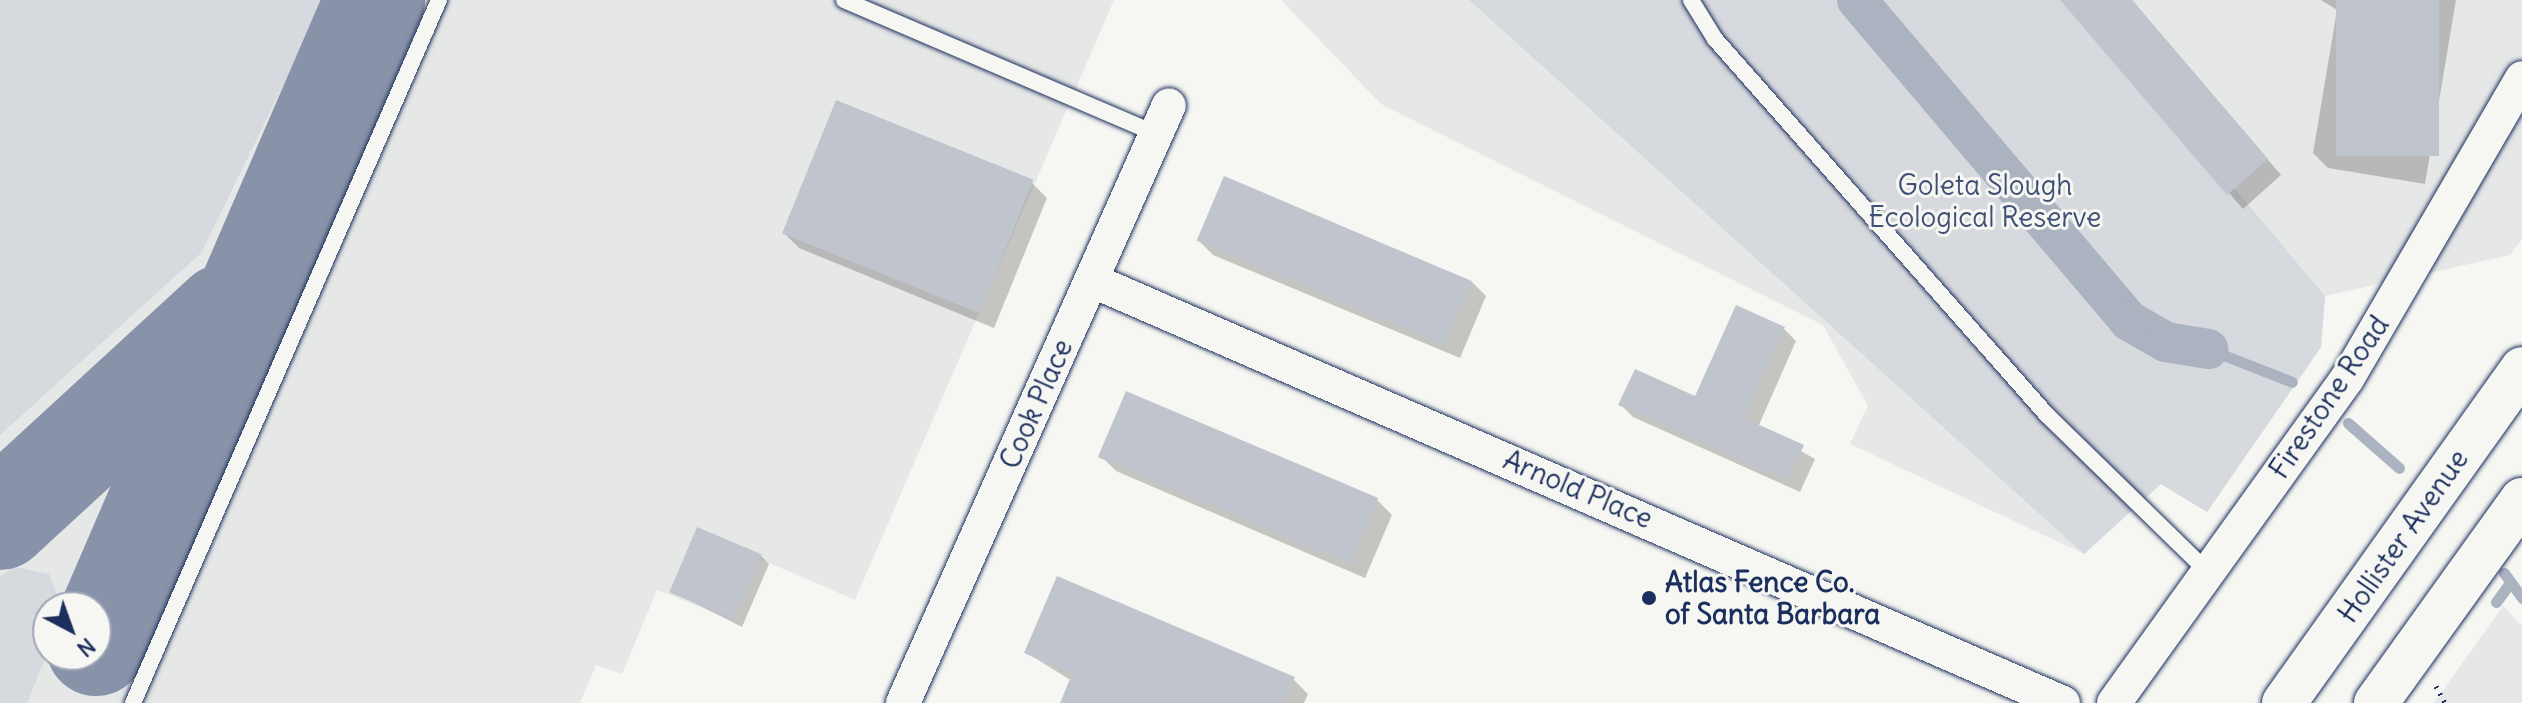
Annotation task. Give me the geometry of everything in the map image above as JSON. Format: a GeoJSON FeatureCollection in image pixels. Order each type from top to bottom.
{"type":"FeatureCollection","features":[{"type":"Feature","properties":{"kind":"main road","name":"Hollister Avenue"},"geometry":{"type":"LineString","coordinates":[[2284,703],[2522,369]]}},
{"type":"Feature","properties":{"kind":"main road"},"geometry":{"type":"LineString","coordinates":[[2376,703],[2512,514]]}},
{"type":"Feature","properties":{"kind":"street","name":"Firestone Road"},"geometry":{"type":"LineString","coordinates":[[2114,703],[2347,379],[2522,78]]}},
{"type":"Feature","properties":{"kind":"street","name":"Cook Place"},"geometry":{"type":"LineString","coordinates":[[903,703],[1162,120]]}},
{"type":"Feature","properties":{"kind":"street","name":"Arnold Place"},"geometry":{"type":"LineString","coordinates":[[1091,280],[2063,703]]}},
{"type":"Feature","properties":{"kind":"lane"},"geometry":{"type":"LineString","coordinates":[[133,703],[439,0]]}},
{"type":"Feature","properties":{"kind":"lane"},"geometry":{"type":"LineString","coordinates":[[844,0],[1162,120]]}},
{"type":"Feature","properties":{"kind":"lane"},"geometry":{"type":"LineString","coordinates":[[1691,0],[1715,39],[2047,415],[2208,572]]}},
{"type":"Feature","properties":{"kind":"shaded area"},"geometry":{"type":"Polygon","coordinates":[[[0,0],[1114,0],[855,600],[760,559],[733,620],[657,590],[622,674],[596,665],[580,703],[0,703],[0,0]]]}},
{"type":"Feature","properties":{"kind":"shaded area","name":"Goleta Slough Ecological Reserve"},"geometry":{"type":"Polygon","coordinates":[[[1281,0],[2522,0],[2522,239],[2510,255],[2325,296],[2321,347],[2207,512],[2161,484],[2084,554],[1850,444],[1868,406],[1823,325],[1381,104],[1281,0]]]}},
{"type":"Feature","properties":{"kind":"shaded area"},"geometry":{"type":"Polygon","coordinates":[[[2503,606],[2522,626],[2522,703],[2434,703],[2503,606]]]}},
{"type":"Feature","properties":{"kind":"green space"},"geometry":{"type":"Polygon","coordinates":[[[0,0],[325,0],[201,253],[0,435],[0,0]]]}},
{"type":"Feature","properties":{"kind":"green space","name":"Goleta Slough Ecological Reserve"},"geometry":{"type":"Polygon","coordinates":[[[1469,0],[2076,0],[2325,296],[2321,347],[2207,512],[2161,484],[2084,554],[1469,0]]]}},
{"type":"Feature","properties":{"kind":"green space"},"geometry":{"type":"Polygon","coordinates":[[[14,567],[49,574],[56,591],[32,591],[32,671],[40,671],[27,703],[0,703],[0,577],[14,567]]]}},
{"type":"Feature","properties":{"kind":"building"},"geometry":{"type":"Polygon","coordinates":[[[2060,0],[2132,0],[2268,159],[2227,195],[2060,0]]]}},
{"type":"Feature","properties":{"kind":"building"},"geometry":{"type":"Polygon","coordinates":[[[2336,0],[2439,0],[2439,156],[2336,156],[2336,0]]]}},
{"type":"Feature","properties":{"kind":"building"},"geometry":{"type":"Polygon","coordinates":[[[836,100],[1033,180],[980,313],[782,234],[836,100]]]}},
{"type":"Feature","properties":{"kind":"building"},"geometry":{"type":"Polygon","coordinates":[[[1224,176],[1472,281],[1444,346],[1197,240],[1224,176]]]}},
{"type":"Feature","properties":{"kind":"building"},"geometry":{"type":"Polygon","coordinates":[[[1736,305],[1785,327],[1744,418],[1804,445],[1788,481],[1618,405],[1635,369],[1695,396],[1736,305]]]}},
{"type":"Feature","properties":{"kind":"building"},"geometry":{"type":"Polygon","coordinates":[[[1126,391],[1378,498],[1350,564],[1098,457],[1126,391]]]}},
{"type":"Feature","properties":{"kind":"building"},"geometry":{"type":"Polygon","coordinates":[[[697,527],[761,554],[734,620],[669,592],[697,527]]]}},
{"type":"Feature","properties":{"kind":"building"},"geometry":{"type":"Polygon","coordinates":[[[1057,576],[1295,677],[1283,703],[1060,703],[1072,674],[1024,653],[1057,576]]]}},
{"type":"Feature","properties":{"kind":"waterway"},"geometry":{"type":"LineString","coordinates":[[1857,0],[2129,321],[2166,342],[2208,349]]}},
{"type":"Feature","properties":{"kind":"waterway"},"geometry":{"type":"LineString","coordinates":[[2208,349],[2292,382]]}},
{"type":"Feature","properties":{"kind":"waterway"},"geometry":{"type":"LineString","coordinates":[[2348,423],[2399,468]]}},
{"type":"Feature","properties":{"kind":"waterway"},"geometry":{"type":"LineString","coordinates":[[2504,573],[2522,598]]}},
{"type":"Feature","properties":{"kind":"waterway"},"geometry":{"type":"LineString","coordinates":[[2496,602],[2509,584]]}},
{"type":"Feature","properties":{"kind":"taxiway"},"geometry":{"type":"LineString","coordinates":[[112,609],[375,0]]}},
{"type":"Feature","properties":{"kind":"taxiway"},"geometry":{"type":"LineString","coordinates":[[0,520],[224,314]]}},
{"type":"Feature","properties":{"kind":"place","name":"Atlas Fence Co. of Santa Barbara"},"geometry":{"type":"Point","coordinates":[1649,598]}}]}
